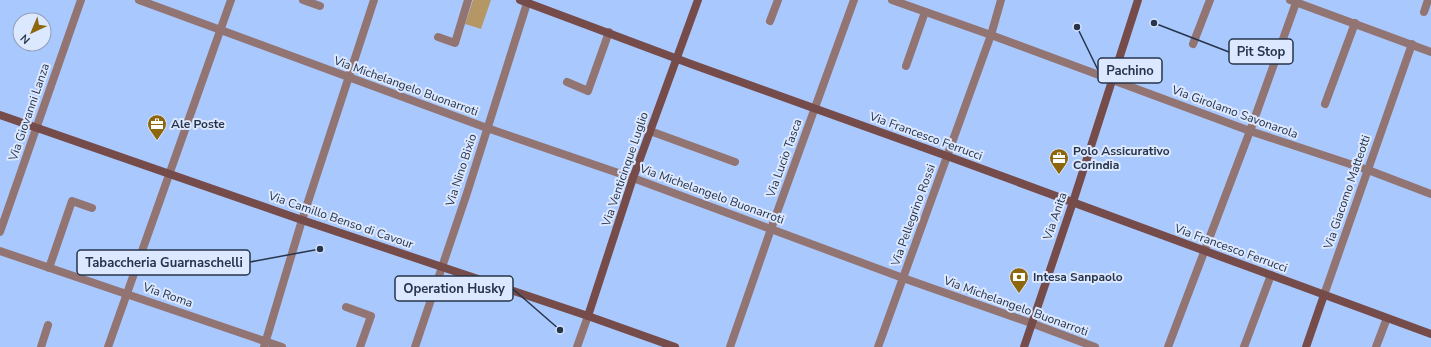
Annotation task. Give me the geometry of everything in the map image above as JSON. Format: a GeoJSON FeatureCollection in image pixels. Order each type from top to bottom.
{"type":"FeatureCollection","features":[{"type":"Feature","properties":{"kind":"street","name":"Via Giovanni Lanza"},"geometry":{"type":"LineString","coordinates":[[0,232],[81,0]]}},
{"type":"Feature","properties":{"kind":"street","name":"Via Michelangelo Buonarroti"},"geometry":{"type":"LineString","coordinates":[[139,0],[487,128],[633,178],[1095,347]]}},
{"type":"Feature","properties":{"kind":"street"},"geometry":{"type":"LineString","coordinates":[[108,347],[231,0]]}},
{"type":"Feature","properties":{"kind":"street"},"geometry":{"type":"LineString","coordinates":[[302,0],[320,6]]}},
{"type":"Feature","properties":{"kind":"street"},"geometry":{"type":"LineString","coordinates":[[265,344],[302,220],[374,0]]}},
{"type":"Feature","properties":{"kind":"street"},"geometry":{"type":"LineString","coordinates":[[438,38],[454,43],[468,0]]}},
{"type":"Feature","properties":{"kind":"street","name":"Via Venticinque Luglio"},"geometry":{"type":"LineString","coordinates":[[577,347],[633,178],[698,0]]}},
{"type":"Feature","properties":{"kind":"street"},"geometry":{"type":"LineString","coordinates":[[770,21],[778,0]]}},
{"type":"Feature","properties":{"kind":"street","name":"Via Lucio Tasca"},"geometry":{"type":"LineString","coordinates":[[730,347],[854,0]]}},
{"type":"Feature","properties":{"kind":"street","name":"Via Girolamo Savonarola"},"geometry":{"type":"LineString","coordinates":[[892,0],[1250,131],[1368,170],[1431,194]]}},
{"type":"Feature","properties":{"kind":"street","name":"Via Pellegrino Rossi"},"geometry":{"type":"LineString","coordinates":[[878,347],[990,35],[1001,0]]}},
{"type":"Feature","properties":{"kind":"street","name":"Via Anita"},"geometry":{"type":"LineString","coordinates":[[1024,347],[1073,202],[1138,0]]}},
{"type":"Feature","properties":{"kind":"street"},"geometry":{"type":"LineString","coordinates":[[1194,44],[1210,0]]}},
{"type":"Feature","properties":{"kind":"street"},"geometry":{"type":"LineString","coordinates":[[1424,12],[1428,0]]}},
{"type":"Feature","properties":{"kind":"street","name":"Via Francesco Ferrucci"},"geometry":{"type":"LineString","coordinates":[[525,1],[814,109],[947,156],[1431,334]]}},
{"type":"Feature","properties":{"kind":"street","name":"Via Nino Bixio"},"geometry":{"type":"LineString","coordinates":[[415,347],[467,193],[525,1]]}},
{"type":"Feature","properties":{"kind":"street"},"geometry":{"type":"LineString","coordinates":[[1168,347],[1250,131],[1294,1],[1431,52]]}},
{"type":"Feature","properties":{"kind":"street"},"geometry":{"type":"LineString","coordinates":[[906,66],[925,12]]}},
{"type":"Feature","properties":{"kind":"street"},"geometry":{"type":"LineString","coordinates":[[1325,104],[1356,23]]}},
{"type":"Feature","properties":{"kind":"street"},"geometry":{"type":"LineString","coordinates":[[567,82],[588,91],[609,32]]}},
{"type":"Feature","properties":{"kind":"street","name":"Via Giacomo Matteotti"},"geometry":{"type":"LineString","coordinates":[[1306,347],[1412,44]]}},
{"type":"Feature","properties":{"kind":"street","name":"Via Camillo Benso di Cavour"},"geometry":{"type":"LineString","coordinates":[[0,115],[675,347]]}},
{"type":"Feature","properties":{"kind":"street"},"geometry":{"type":"LineString","coordinates":[[650,131],[734,162]]}},
{"type":"Feature","properties":{"kind":"street"},"geometry":{"type":"LineString","coordinates":[[49,268],[72,201],[92,208]]}},
{"type":"Feature","properties":{"kind":"street","name":"Via Roma"},"geometry":{"type":"LineString","coordinates":[[0,251],[127,294],[265,344],[282,347]]}},
{"type":"Feature","properties":{"kind":"street"},"geometry":{"type":"LineString","coordinates":[[1244,347],[1271,275]]}},
{"type":"Feature","properties":{"kind":"street"},"geometry":{"type":"LineString","coordinates":[[346,307],[371,316],[360,347]]}},
{"type":"Feature","properties":{"kind":"street"},"geometry":{"type":"LineString","coordinates":[[1376,347],[1387,318]]}},
{"type":"Feature","properties":{"kind":"street"},"geometry":{"type":"LineString","coordinates":[[41,347],[48,325]]}},
{"type":"Feature","properties":{"kind":"shaded area"},"geometry":{"type":"Polygon","coordinates":[[[473,0],[491,0],[481,29],[465,24],[473,0]]]}},
{"type":"Feature","properties":{"kind":"place","name":"Pit Stop"},"geometry":{"type":"Point","coordinates":[1154,23]}},
{"type":"Feature","properties":{"kind":"place","name":"Pachino"},"geometry":{"type":"Point","coordinates":[1077,27]}},
{"type":"Feature","properties":{"kind":"place","name":"Ale Poste"},"geometry":{"type":"Point","coordinates":[157,141]}},
{"type":"Feature","properties":{"kind":"place","name":"Polo Assicurativo Corindia"},"geometry":{"type":"Point","coordinates":[1059,175]}},
{"type":"Feature","properties":{"kind":"place","name":"Tabaccheria Guarnaschelli"},"geometry":{"type":"Point","coordinates":[320,249]}},
{"type":"Feature","properties":{"kind":"place","name":"Intesa Sanpaolo"},"geometry":{"type":"Point","coordinates":[1019,294]}},
{"type":"Feature","properties":{"kind":"place","name":"Operation Husky"},"geometry":{"type":"Point","coordinates":[560,330]}}]}
